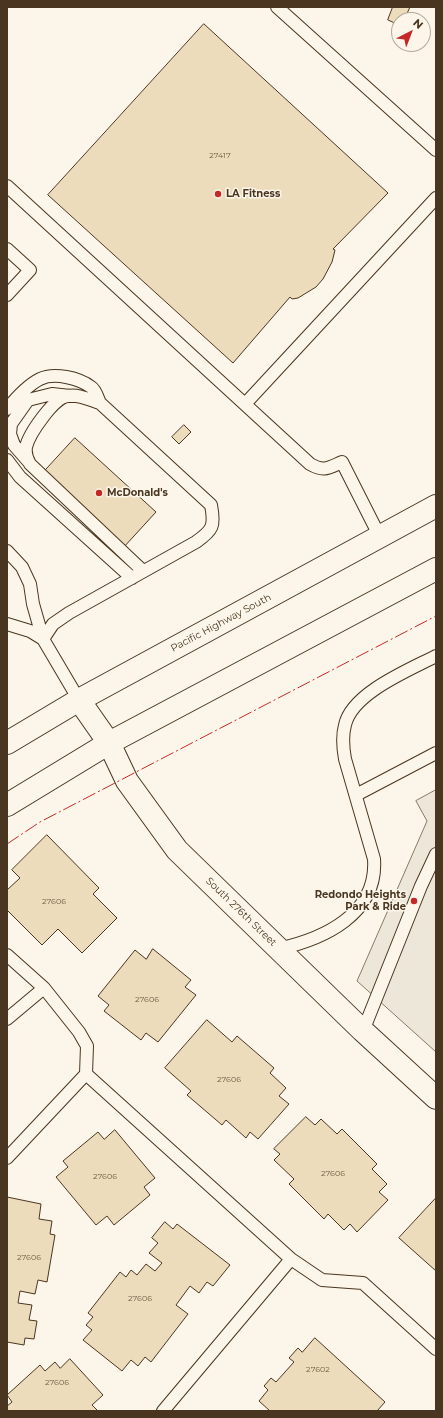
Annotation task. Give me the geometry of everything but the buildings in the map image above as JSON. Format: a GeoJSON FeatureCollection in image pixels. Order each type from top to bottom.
{"type":"FeatureCollection","features":[{"type":"Feature","properties":{"kind":"main road","name":"Pacific Highway South"},"geometry":{"type":"LineString","coordinates":[[7,743],[79,700],[436,506]]}},
{"type":"Feature","properties":{"kind":"main road"},"geometry":{"type":"LineString","coordinates":[[7,805],[109,743],[436,568]]}},
{"type":"Feature","properties":{"kind":"main road","name":"South 276th Street"},"geometry":{"type":"LineString","coordinates":[[79,700],[109,743],[127,781],[177,850],[363,1031],[436,1098]]}},
{"type":"Feature","properties":{"kind":"lane"},"geometry":{"type":"LineString","coordinates":[[277,7],[436,150]]}},
{"type":"Feature","properties":{"kind":"lane"},"geometry":{"type":"LineString","coordinates":[[7,186],[310,464],[319,469],[326,469],[342,462],[380,537]]}},
{"type":"Feature","properties":{"kind":"lane"},"geometry":{"type":"LineString","coordinates":[[245,404],[436,198]]}},
{"type":"Feature","properties":{"kind":"lane"},"geometry":{"type":"LineString","coordinates":[[7,249],[30,270],[7,294]]}},
{"type":"Feature","properties":{"kind":"lane"},"geometry":{"type":"LineString","coordinates":[[7,408],[40,379],[53,376],[79,381],[93,388],[100,403],[211,505],[214,520],[209,532],[132,578],[69,613],[53,624],[43,639]]}},
{"type":"Feature","properties":{"kind":"lane"},"geometry":{"type":"LineString","coordinates":[[100,403],[86,398],[52,394],[28,400],[11,424],[10,434],[14,444],[30,464],[143,571]]}},
{"type":"Feature","properties":{"kind":"lane"},"geometry":{"type":"LineString","coordinates":[[30,464],[27,457],[26,447],[36,426],[49,409],[61,398],[71,396]]}},
{"type":"Feature","properties":{"kind":"lane"},"geometry":{"type":"LineString","coordinates":[[7,460],[20,477],[132,578]]}},
{"type":"Feature","properties":{"kind":"lane"},"geometry":{"type":"LineString","coordinates":[[7,551],[22,567],[30,584],[32,604],[43,639],[79,700]]}},
{"type":"Feature","properties":{"kind":"lane"},"geometry":{"type":"LineString","coordinates":[[7,624],[30,631],[43,639]]}},
{"type":"Feature","properties":{"kind":"lane"},"geometry":{"type":"LineString","coordinates":[[278,949],[300,944],[330,932],[347,919],[362,904],[369,892],[375,871],[374,859],[345,759],[343,746],[345,724],[350,713],[359,702],[373,691],[436,656]]}},
{"type":"Feature","properties":{"kind":"lane"},"geometry":{"type":"LineString","coordinates":[[356,795],[436,753]]}},
{"type":"Feature","properties":{"kind":"lane"},"geometry":{"type":"LineString","coordinates":[[363,1031],[421,886],[436,854]]}},
{"type":"Feature","properties":{"kind":"lane"},"geometry":{"type":"LineString","coordinates":[[7,955],[44,988],[68,1016],[87,1046],[86,1074],[7,1158]]}},
{"type":"Feature","properties":{"kind":"lane"},"geometry":{"type":"LineString","coordinates":[[7,1019],[44,988]]}},
{"type":"Feature","properties":{"kind":"lane"},"geometry":{"type":"LineString","coordinates":[[86,1074],[291,1259],[322,1280],[363,1283],[436,1349]]}},
{"type":"Feature","properties":{"kind":"lane"},"geometry":{"type":"LineString","coordinates":[[163,1411],[291,1259]]}},
{"type":"Feature","properties":{"kind":"shaded area","name":"Redondo Heights Park & Ride"},"geometry":{"type":"Polygon","coordinates":[[[436,790],[436,1052],[357,981],[427,821],[416,801],[436,790]]]}},
{"type":"Feature","properties":{"kind":"power"},"geometry":{"type":"LineString","coordinates":[[7,844],[40,822],[436,616]]}},
{"type":"Feature","properties":{"kind":"place","name":"LA Fitness"},"geometry":{"type":"Point","coordinates":[218,194]}},
{"type":"Feature","properties":{"kind":"place","name":"McDonald's"},"geometry":{"type":"Point","coordinates":[99,493]}},
{"type":"Feature","properties":{"kind":"place","name":"Redondo Heights Park & Ride"},"geometry":{"type":"Point","coordinates":[414,901]}}]}
